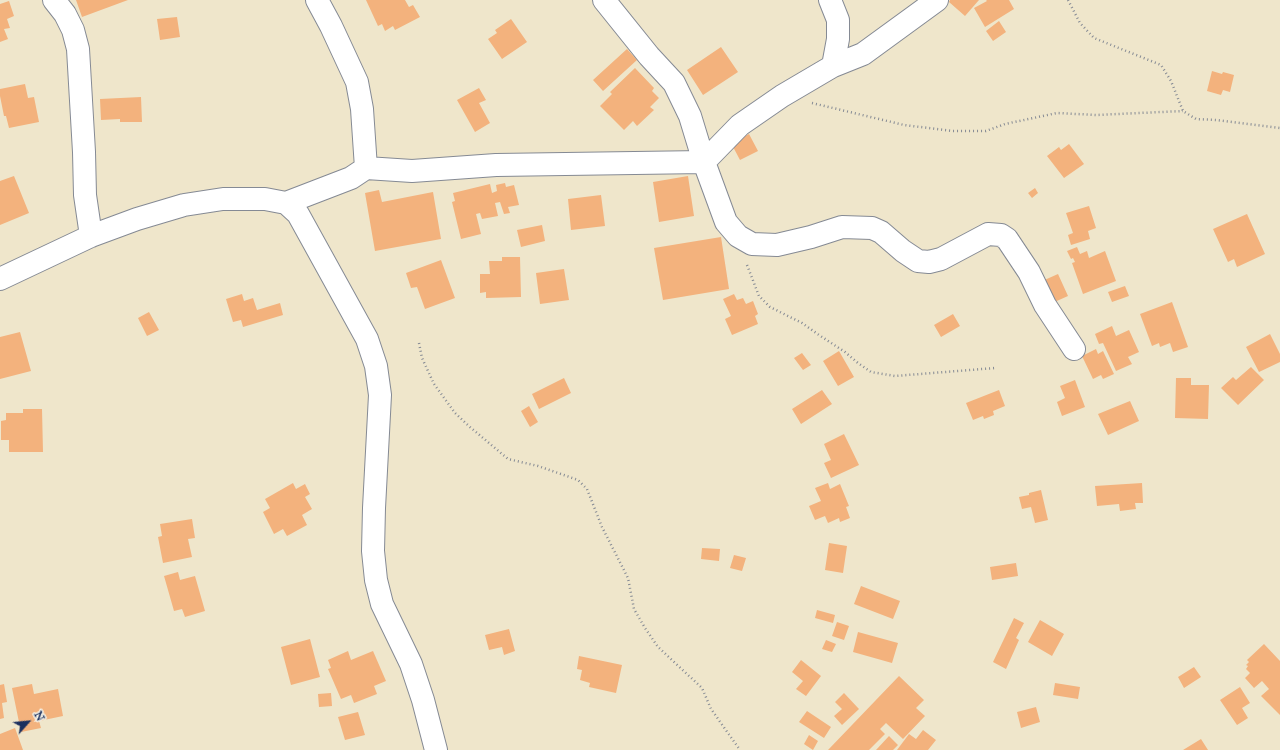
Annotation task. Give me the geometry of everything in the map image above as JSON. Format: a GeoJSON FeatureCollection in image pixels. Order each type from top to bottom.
{"type":"FeatureCollection","features":[{"type":"Feature","properties":{"kind":"street"},"geometry":{"type":"LineString","coordinates":[[54,0],[65,14],[73,30],[78,49],[85,195],[91,236]]}},
{"type":"Feature","properties":{"kind":"street"},"geometry":{"type":"LineString","coordinates":[[317,0],[357,82],[362,109],[366,168]]}},
{"type":"Feature","properties":{"kind":"street"},"geometry":{"type":"LineString","coordinates":[[604,0],[674,84],[690,116],[704,162],[726,222],[738,236],[752,244],[777,245],[811,237],[842,227],[872,228],[881,232],[903,251],[918,261],[929,262],[941,259],[988,234],[1001,235],[1007,239],[1029,272],[1045,304],[1074,349]]}},
{"type":"Feature","properties":{"kind":"street"},"geometry":{"type":"LineString","coordinates":[[830,0],[838,20],[838,39],[833,66]]}},
{"type":"Feature","properties":{"kind":"street"},"geometry":{"type":"LineString","coordinates":[[0,279],[91,236],[137,219],[184,205],[223,199],[264,199],[286,203],[351,178],[366,168],[412,170],[496,165],[704,162],[740,125],[782,96],[833,66],[863,54],[937,0]]}},
{"type":"Feature","properties":{"kind":"street"},"geometry":{"type":"LineString","coordinates":[[286,203],[298,214],[309,231],[334,282],[367,339],[376,366],[380,395],[373,551],[376,580],[382,604],[411,664],[436,750]]}},
{"type":"Feature","properties":{"kind":"path"},"geometry":{"type":"LineString","coordinates":[[1068,0],[1080,23],[1094,38],[1161,66],[1171,81],[1183,111]]}},
{"type":"Feature","properties":{"kind":"path"},"geometry":{"type":"LineString","coordinates":[[782,96],[904,125],[953,131],[986,131],[1005,124],[1057,113],[1096,115],[1183,111],[1196,119],[1280,128]]}},
{"type":"Feature","properties":{"kind":"path"},"geometry":{"type":"LineString","coordinates":[[738,236],[759,296],[770,307],[802,323],[845,352],[871,372],[895,376],[995,368]]}},
{"type":"Feature","properties":{"kind":"path"},"geometry":{"type":"LineString","coordinates":[[419,343],[422,358],[434,384],[455,413],[470,427],[508,459],[538,466],[578,480],[587,489],[602,527],[628,578],[634,609],[645,628],[658,647],[702,688],[711,709],[740,750]]}},
{"type":"Feature","properties":{"kind":"building"},"geometry":{"type":"Polygon","coordinates":[[[76,0],[128,0],[82,17],[76,0]]]}},
{"type":"Feature","properties":{"kind":"building"},"geometry":{"type":"Polygon","coordinates":[[[366,0],[405,0],[409,7],[413,5],[420,17],[395,30],[393,26],[385,31],[382,24],[378,26],[366,0]]]}},
{"type":"Feature","properties":{"kind":"building"},"geometry":{"type":"Polygon","coordinates":[[[950,0],[979,0],[965,16],[949,2],[950,0]]]}},
{"type":"Feature","properties":{"kind":"building"},"geometry":{"type":"Polygon","coordinates":[[[986,0],[1009,0],[1014,9],[985,27],[974,8],[987,1],[986,0]]]}},
{"type":"Feature","properties":{"kind":"building"},"geometry":{"type":"Polygon","coordinates":[[[9,1],[14,16],[7,19],[10,28],[4,29],[8,39],[0,42],[0,4],[9,1]]]}},
{"type":"Feature","properties":{"kind":"building"},"geometry":{"type":"Polygon","coordinates":[[[177,17],[180,37],[160,40],[157,19],[177,17]]]}},
{"type":"Feature","properties":{"kind":"building"},"geometry":{"type":"Polygon","coordinates":[[[511,19],[527,42],[502,59],[488,39],[497,33],[495,30],[511,19]]]}},
{"type":"Feature","properties":{"kind":"building"},"geometry":{"type":"Polygon","coordinates":[[[999,21],[1006,32],[993,41],[986,31],[999,21]]]}},
{"type":"Feature","properties":{"kind":"building"},"geometry":{"type":"Polygon","coordinates":[[[721,47],[738,72],[703,95],[687,70],[721,47]]]}},
{"type":"Feature","properties":{"kind":"building"},"geometry":{"type":"Polygon","coordinates":[[[627,49],[637,60],[603,91],[593,80],[627,49]]]}},
{"type":"Feature","properties":{"kind":"building"},"geometry":{"type":"Polygon","coordinates":[[[635,68],[654,88],[652,91],[659,98],[650,107],[654,110],[637,126],[633,121],[624,130],[600,106],[612,94],[610,92],[635,68]]]}},
{"type":"Feature","properties":{"kind":"building"},"geometry":{"type":"Polygon","coordinates":[[[1212,71],[1234,75],[1230,92],[1223,90],[1221,95],[1207,91],[1212,71]]]}},
{"type":"Feature","properties":{"kind":"building"},"geometry":{"type":"Polygon","coordinates":[[[25,84],[28,98],[34,97],[39,122],[9,128],[6,116],[4,116],[0,89],[25,84]]]}},
{"type":"Feature","properties":{"kind":"building"},"geometry":{"type":"Polygon","coordinates":[[[479,88],[486,100],[479,103],[490,123],[475,132],[457,100],[479,88]]]}},
{"type":"Feature","properties":{"kind":"building"},"geometry":{"type":"Polygon","coordinates":[[[141,97],[142,122],[120,122],[120,119],[101,120],[100,99],[141,97]]]}},
{"type":"Feature","properties":{"kind":"building"},"geometry":{"type":"Polygon","coordinates":[[[749,134],[758,151],[740,160],[731,143],[749,134]]]}},
{"type":"Feature","properties":{"kind":"building"},"geometry":{"type":"Polygon","coordinates":[[[1069,144],[1084,164],[1064,178],[1047,156],[1059,147],[1061,150],[1069,144]]]}},
{"type":"Feature","properties":{"kind":"building"},"geometry":{"type":"Polygon","coordinates":[[[14,176],[29,213],[0,225],[0,181],[14,176]]]}},
{"type":"Feature","properties":{"kind":"building"},"geometry":{"type":"Polygon","coordinates":[[[688,176],[694,216],[659,222],[653,182],[688,176]]]}},
{"type":"Feature","properties":{"kind":"building"},"geometry":{"type":"Polygon","coordinates":[[[505,183],[506,187],[514,185],[519,205],[508,207],[510,213],[504,214],[500,202],[495,203],[498,216],[482,219],[480,213],[476,214],[481,234],[461,239],[452,202],[455,201],[453,193],[490,184],[492,193],[497,191],[496,185],[505,183]]]}},
{"type":"Feature","properties":{"kind":"building"},"geometry":{"type":"Polygon","coordinates":[[[1035,188],[1038,193],[1032,198],[1028,193],[1035,188]]]}},
{"type":"Feature","properties":{"kind":"building"},"geometry":{"type":"Polygon","coordinates":[[[379,190],[382,202],[433,192],[441,239],[375,251],[365,193],[379,190]]]}},
{"type":"Feature","properties":{"kind":"building"},"geometry":{"type":"Polygon","coordinates":[[[601,195],[605,226],[571,230],[568,199],[601,195]]]}},
{"type":"Feature","properties":{"kind":"building"},"geometry":{"type":"Polygon","coordinates":[[[1089,206],[1096,228],[1088,231],[1090,239],[1071,245],[1068,235],[1073,233],[1066,213],[1089,206]]]}},
{"type":"Feature","properties":{"kind":"building"},"geometry":{"type":"Polygon","coordinates":[[[1247,214],[1265,254],[1237,267],[1234,259],[1228,262],[1213,229],[1247,214]]]}},
{"type":"Feature","properties":{"kind":"building"},"geometry":{"type":"Polygon","coordinates":[[[542,225],[545,241],[521,247],[517,230],[542,225]]]}},
{"type":"Feature","properties":{"kind":"building"},"geometry":{"type":"Polygon","coordinates":[[[721,237],[729,289],[663,300],[654,248],[721,237]]]}},
{"type":"Feature","properties":{"kind":"building"},"geometry":{"type":"Polygon","coordinates":[[[1077,247],[1080,254],[1087,251],[1089,258],[1105,251],[1116,281],[1083,294],[1072,263],[1075,262],[1073,258],[1071,259],[1067,251],[1077,247]]]}},
{"type":"Feature","properties":{"kind":"building"},"geometry":{"type":"Polygon","coordinates":[[[502,257],[520,257],[521,297],[486,298],[486,292],[480,293],[480,274],[490,274],[489,261],[502,261],[502,257]]]}},
{"type":"Feature","properties":{"kind":"building"},"geometry":{"type":"Polygon","coordinates":[[[441,260],[455,298],[425,309],[417,287],[411,288],[406,273],[441,260]]]}},
{"type":"Feature","properties":{"kind":"building"},"geometry":{"type":"Polygon","coordinates":[[[564,269],[569,300],[540,304],[536,273],[564,269]]]}},
{"type":"Feature","properties":{"kind":"building"},"geometry":{"type":"Polygon","coordinates":[[[1058,274],[1068,296],[1050,304],[1040,282],[1058,274]]]}},
{"type":"Feature","properties":{"kind":"building"},"geometry":{"type":"Polygon","coordinates":[[[1125,286],[1129,296],[1112,302],[1108,292],[1125,286]]]}},
{"type":"Feature","properties":{"kind":"building"},"geometry":{"type":"Polygon","coordinates":[[[242,294],[244,301],[253,298],[257,310],[280,303],[283,315],[243,327],[241,320],[233,322],[226,299],[242,294]]]}},
{"type":"Feature","properties":{"kind":"building"},"geometry":{"type":"Polygon","coordinates":[[[734,294],[737,300],[743,298],[746,304],[753,301],[758,314],[755,316],[758,324],[732,335],[725,319],[731,316],[723,299],[734,294]]]}},
{"type":"Feature","properties":{"kind":"building"},"geometry":{"type":"Polygon","coordinates":[[[1172,302],[1188,347],[1173,352],[1170,343],[1160,347],[1159,343],[1152,346],[1140,314],[1172,302]]]}},
{"type":"Feature","properties":{"kind":"building"},"geometry":{"type":"Polygon","coordinates":[[[149,312],[159,330],[147,336],[138,318],[149,312]]]}},
{"type":"Feature","properties":{"kind":"building"},"geometry":{"type":"Polygon","coordinates":[[[953,314],[960,326],[941,337],[934,325],[953,314]]]}},
{"type":"Feature","properties":{"kind":"building"},"geometry":{"type":"Polygon","coordinates":[[[1112,326],[1116,336],[1129,330],[1139,352],[1128,357],[1132,364],[1116,371],[1103,343],[1099,344],[1095,334],[1112,326]]]}},
{"type":"Feature","properties":{"kind":"building"},"geometry":{"type":"Polygon","coordinates":[[[20,332],[31,371],[0,379],[0,337],[20,332]]]}},
{"type":"Feature","properties":{"kind":"building"},"geometry":{"type":"Polygon","coordinates":[[[1270,334],[1280,354],[1280,362],[1259,372],[1246,347],[1270,334]]]}},
{"type":"Feature","properties":{"kind":"building"},"geometry":{"type":"Polygon","coordinates":[[[1096,349],[1098,354],[1103,351],[1114,374],[1103,379],[1101,375],[1093,379],[1082,356],[1096,349]]]}},
{"type":"Feature","properties":{"kind":"building"},"geometry":{"type":"Polygon","coordinates":[[[839,351],[854,377],[838,386],[823,361],[839,351]]]}},
{"type":"Feature","properties":{"kind":"building"},"geometry":{"type":"Polygon","coordinates":[[[802,353],[811,365],[803,370],[794,358],[802,353]]]}},
{"type":"Feature","properties":{"kind":"building"},"geometry":{"type":"Polygon","coordinates":[[[1251,367],[1264,380],[1238,405],[1221,388],[1233,377],[1236,380],[1251,367]]]}},
{"type":"Feature","properties":{"kind":"building"},"geometry":{"type":"Polygon","coordinates":[[[564,378],[571,393],[539,409],[532,394],[564,378]]]}},
{"type":"Feature","properties":{"kind":"building"},"geometry":{"type":"Polygon","coordinates":[[[1176,378],[1191,378],[1191,385],[1209,385],[1208,419],[1175,418],[1176,378]]]}},
{"type":"Feature","properties":{"kind":"building"},"geometry":{"type":"Polygon","coordinates":[[[1075,380],[1085,407],[1062,416],[1057,402],[1065,398],[1060,386],[1075,380]]]}},
{"type":"Feature","properties":{"kind":"building"},"geometry":{"type":"Polygon","coordinates":[[[822,390],[832,404],[801,424],[792,409],[822,390]]]}},
{"type":"Feature","properties":{"kind":"building"},"geometry":{"type":"Polygon","coordinates":[[[999,390],[1005,406],[993,411],[994,415],[984,419],[983,416],[973,420],[966,403],[999,390]]]}},
{"type":"Feature","properties":{"kind":"building"},"geometry":{"type":"Polygon","coordinates":[[[1130,401],[1139,421],[1108,435],[1098,414],[1130,401]]]}},
{"type":"Feature","properties":{"kind":"building"},"geometry":{"type":"Polygon","coordinates":[[[529,406],[538,422],[530,427],[521,411],[529,406]]]}},
{"type":"Feature","properties":{"kind":"building"},"geometry":{"type":"Polygon","coordinates":[[[23,409],[42,409],[43,452],[9,452],[9,440],[1,440],[1,421],[6,420],[6,413],[23,413],[23,409]]]}},
{"type":"Feature","properties":{"kind":"building"},"geometry":{"type":"Polygon","coordinates":[[[844,434],[859,465],[831,478],[824,463],[831,460],[824,444],[844,434]]]}},
{"type":"Feature","properties":{"kind":"building"},"geometry":{"type":"Polygon","coordinates":[[[293,483],[296,489],[305,484],[310,494],[305,497],[312,509],[302,515],[307,525],[287,536],[283,529],[274,534],[263,512],[270,508],[265,499],[293,483]]]}},
{"type":"Feature","properties":{"kind":"building"},"geometry":{"type":"Polygon","coordinates":[[[828,483],[830,489],[840,484],[849,506],[846,507],[850,518],[840,522],[839,518],[828,523],[825,516],[815,520],[809,506],[821,501],[815,488],[828,483]]]}},
{"type":"Feature","properties":{"kind":"building"},"geometry":{"type":"Polygon","coordinates":[[[1142,483],[1143,503],[1135,503],[1136,509],[1120,511],[1119,504],[1097,506],[1095,486],[1142,483]]]}},
{"type":"Feature","properties":{"kind":"building"},"geometry":{"type":"Polygon","coordinates":[[[1041,490],[1048,520],[1035,523],[1031,507],[1022,509],[1019,497],[1041,490]]]}},
{"type":"Feature","properties":{"kind":"building"},"geometry":{"type":"Polygon","coordinates":[[[192,519],[195,538],[188,539],[192,557],[163,563],[158,537],[162,536],[160,524],[192,519]]]}},
{"type":"Feature","properties":{"kind":"building"},"geometry":{"type":"Polygon","coordinates":[[[829,543],[847,546],[843,573],[825,570],[829,543]]]}},
{"type":"Feature","properties":{"kind":"building"},"geometry":{"type":"Polygon","coordinates":[[[702,548],[720,549],[719,561],[701,559],[702,548]]]}},
{"type":"Feature","properties":{"kind":"building"},"geometry":{"type":"Polygon","coordinates":[[[734,555],[746,558],[742,571],[730,568],[734,555]]]}},
{"type":"Feature","properties":{"kind":"building"},"geometry":{"type":"Polygon","coordinates":[[[1016,563],[1018,576],[992,580],[990,567],[1016,563]]]}},
{"type":"Feature","properties":{"kind":"building"},"geometry":{"type":"Polygon","coordinates":[[[178,572],[180,580],[195,576],[205,611],[185,617],[182,609],[174,611],[164,576],[178,572]]]}},
{"type":"Feature","properties":{"kind":"building"},"geometry":{"type":"Polygon","coordinates":[[[861,586],[900,601],[893,619],[854,604],[861,586]]]}},
{"type":"Feature","properties":{"kind":"building"},"geometry":{"type":"Polygon","coordinates":[[[817,610],[835,615],[833,623],[815,618],[817,610]]]}},
{"type":"Feature","properties":{"kind":"building"},"geometry":{"type":"Polygon","coordinates":[[[1014,618],[1024,623],[1016,638],[1019,640],[1006,669],[993,662],[1014,618]]]}},
{"type":"Feature","properties":{"kind":"building"},"geometry":{"type":"Polygon","coordinates":[[[1040,620],[1064,634],[1052,656],[1028,642],[1040,620]]]}},
{"type":"Feature","properties":{"kind":"building"},"geometry":{"type":"Polygon","coordinates":[[[837,622],[849,626],[844,640],[832,636],[837,622]]]}},
{"type":"Feature","properties":{"kind":"building"},"geometry":{"type":"Polygon","coordinates":[[[509,629],[515,651],[504,655],[502,647],[489,650],[485,635],[509,629]]]}},
{"type":"Feature","properties":{"kind":"building"},"geometry":{"type":"Polygon","coordinates":[[[858,632],[898,643],[892,663],[853,652],[858,632]]]}},
{"type":"Feature","properties":{"kind":"building"},"geometry":{"type":"Polygon","coordinates":[[[310,639],[320,677],[291,685],[281,647],[310,639]]]}},
{"type":"Feature","properties":{"kind":"building"},"geometry":{"type":"Polygon","coordinates":[[[826,640],[836,644],[832,652],[822,649],[826,640]]]}},
{"type":"Feature","properties":{"kind":"building"},"geometry":{"type":"Polygon","coordinates":[[[1264,644],[1280,661],[1280,715],[1261,696],[1269,689],[1262,681],[1254,688],[1245,678],[1250,673],[1246,669],[1248,666],[1246,665],[1249,662],[1247,660],[1264,644]]]}},
{"type":"Feature","properties":{"kind":"building"},"geometry":{"type":"Polygon","coordinates":[[[348,651],[351,660],[373,651],[386,681],[374,686],[377,694],[354,703],[351,695],[341,699],[328,669],[331,668],[328,660],[348,651]]]}},
{"type":"Feature","properties":{"kind":"building"},"geometry":{"type":"Polygon","coordinates":[[[579,656],[622,665],[616,693],[589,687],[590,683],[580,680],[582,670],[577,669],[579,656]]]}},
{"type":"Feature","properties":{"kind":"building"},"geometry":{"type":"Polygon","coordinates":[[[801,660],[821,676],[806,696],[796,689],[803,681],[792,672],[801,660]]]}},
{"type":"Feature","properties":{"kind":"building"},"geometry":{"type":"Polygon","coordinates":[[[1194,667],[1201,677],[1184,688],[1178,677],[1194,667]]]}},
{"type":"Feature","properties":{"kind":"building"},"geometry":{"type":"Polygon","coordinates":[[[899,676],[924,700],[916,708],[925,716],[903,739],[886,723],[880,729],[885,734],[869,750],[828,750],[899,676]]]}},
{"type":"Feature","properties":{"kind":"building"},"geometry":{"type":"Polygon","coordinates":[[[1055,683],[1080,687],[1078,699],[1053,695],[1055,683]]]}},
{"type":"Feature","properties":{"kind":"building"},"geometry":{"type":"Polygon","coordinates":[[[4,684],[7,702],[2,703],[4,718],[0,719],[0,685],[4,684]]]}},
{"type":"Feature","properties":{"kind":"building"},"geometry":{"type":"Polygon","coordinates":[[[32,684],[34,694],[58,689],[63,716],[39,721],[41,728],[21,732],[12,688],[32,684]]]}},
{"type":"Feature","properties":{"kind":"building"},"geometry":{"type":"Polygon","coordinates":[[[1240,687],[1250,703],[1242,708],[1248,718],[1237,725],[1220,700],[1240,687]]]}},
{"type":"Feature","properties":{"kind":"building"},"geometry":{"type":"Polygon","coordinates":[[[331,693],[332,706],[319,707],[318,694],[331,693]]]}},
{"type":"Feature","properties":{"kind":"building"},"geometry":{"type":"Polygon","coordinates":[[[844,693],[859,709],[842,725],[834,716],[842,709],[835,702],[844,693]]]}},
{"type":"Feature","properties":{"kind":"building"},"geometry":{"type":"Polygon","coordinates":[[[1036,707],[1040,722],[1021,728],[1017,712],[1036,707]]]}},
{"type":"Feature","properties":{"kind":"building"},"geometry":{"type":"Polygon","coordinates":[[[807,711],[831,727],[824,738],[799,722],[807,711]]]}},
{"type":"Feature","properties":{"kind":"building"},"geometry":{"type":"Polygon","coordinates":[[[358,712],[365,735],[345,740],[338,717],[358,712]]]}},
{"type":"Feature","properties":{"kind":"building"},"geometry":{"type":"Polygon","coordinates":[[[15,728],[23,750],[0,750],[0,734],[15,728]]]}},
{"type":"Feature","properties":{"kind":"building"},"geometry":{"type":"Polygon","coordinates":[[[923,730],[936,740],[928,750],[897,750],[909,734],[916,739],[923,730]]]}},
{"type":"Feature","properties":{"kind":"building"},"geometry":{"type":"Polygon","coordinates":[[[809,735],[818,741],[813,750],[804,744],[809,735]]]}},
{"type":"Feature","properties":{"kind":"building"},"geometry":{"type":"Polygon","coordinates":[[[889,736],[898,745],[893,750],[876,750],[889,736]]]}},
{"type":"Feature","properties":{"kind":"building"},"geometry":{"type":"Polygon","coordinates":[[[1201,739],[1208,750],[1183,750],[1201,739]]]}}]}
